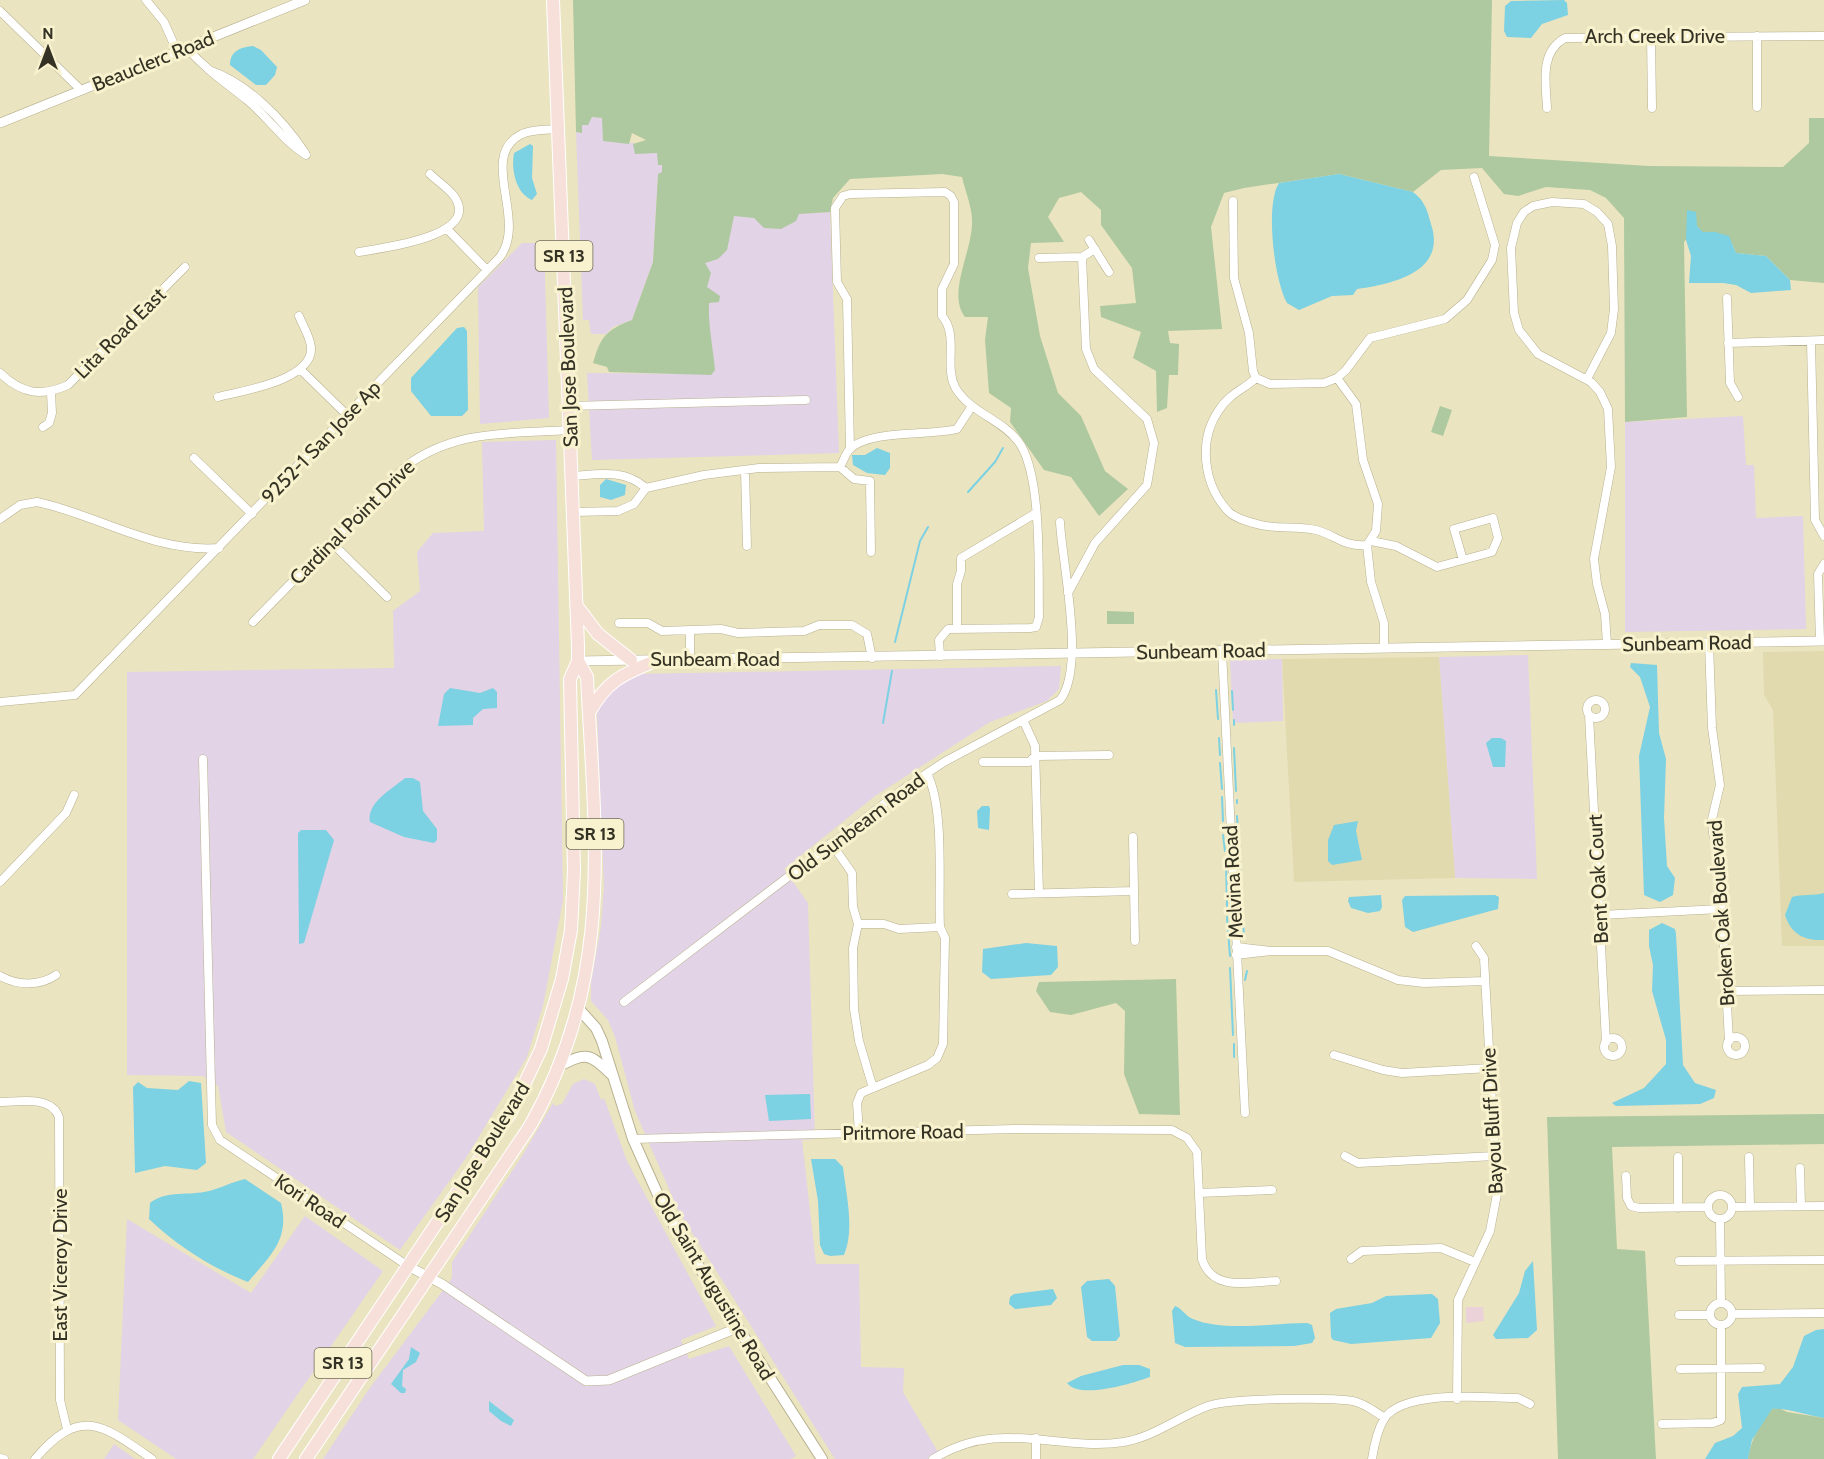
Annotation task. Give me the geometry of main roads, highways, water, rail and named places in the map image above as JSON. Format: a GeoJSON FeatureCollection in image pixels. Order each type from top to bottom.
{"type":"FeatureCollection","features":[{"type":"Feature","properties":{"kind":"main road","name":"San Jose Boulevard"},"geometry":{"type":"LineString","coordinates":[[279,1459],[511,1112],[541,1049],[562,979],[572,913],[570,678],[578,661],[553,0]]}},
{"type":"Feature","properties":{"kind":"main road"},"geometry":{"type":"LineString","coordinates":[[576,605],[598,634],[631,660]]}},
{"type":"Feature","properties":{"kind":"main road"},"geometry":{"type":"LineString","coordinates":[[588,714],[608,684],[620,676],[660,659]]}},
{"type":"Feature","properties":{"kind":"main road","name":"San Jose Boulevard"},"geometry":{"type":"LineString","coordinates":[[306,1459],[511,1156],[540,1107],[558,1066],[578,1008],[591,945],[596,890],[587,677],[578,661]]}},
{"type":"Feature","properties":{"kind":"main road","name":"Old Saint Augustine Road"},"geometry":{"type":"LineString","coordinates":[[578,1008],[596,1028],[633,1139],[663,1206],[682,1241],[822,1459]]}},
{"type":"Feature","properties":{"kind":"main road"},"geometry":{"type":"LineString","coordinates":[[558,1066],[579,1056],[587,1055],[594,1057],[612,1075]]}},
{"type":"Feature","properties":{"kind":"water"},"geometry":{"type":"Polygon","coordinates":[[[1564,0],[1567,3],[1568,15],[1542,24],[1531,38],[1507,37],[1504,31],[1505,6],[1511,1],[1564,0]]]}},
{"type":"Feature","properties":{"kind":"water"},"geometry":{"type":"Polygon","coordinates":[[[253,46],[261,50],[277,67],[275,75],[266,85],[256,85],[230,65],[234,53],[244,47],[253,46]]]}},
{"type":"Feature","properties":{"kind":"water"},"geometry":{"type":"Polygon","coordinates":[[[530,144],[533,146],[532,178],[537,194],[532,200],[526,197],[518,186],[513,166],[514,153],[530,144]]]}},
{"type":"Feature","properties":{"kind":"water"},"geometry":{"type":"Polygon","coordinates":[[[1339,174],[1413,192],[1417,195],[1425,206],[1431,224],[1434,240],[1431,254],[1414,273],[1400,279],[1357,289],[1353,295],[1332,296],[1299,310],[1287,303],[1278,278],[1272,224],[1275,193],[1279,183],[1339,174]]]}},
{"type":"Feature","properties":{"kind":"water"},"geometry":{"type":"Polygon","coordinates":[[[1687,210],[1696,212],[1697,226],[1703,232],[1715,232],[1729,236],[1736,253],[1766,256],[1790,280],[1791,290],[1751,293],[1736,285],[1689,283],[1691,256],[1686,240],[1687,210]]]}},
{"type":"Feature","properties":{"kind":"water"},"geometry":{"type":"Polygon","coordinates":[[[464,327],[467,331],[468,410],[462,416],[431,416],[411,391],[411,378],[457,328],[464,327]]]}},
{"type":"Feature","properties":{"kind":"water"},"geometry":{"type":"Polygon","coordinates":[[[877,448],[890,453],[890,468],[885,475],[867,473],[853,465],[852,455],[865,455],[877,448]]]}},
{"type":"Feature","properties":{"kind":"water"},"geometry":{"type":"Polygon","coordinates":[[[606,479],[626,485],[625,495],[611,500],[600,497],[600,485],[606,479]]]}},
{"type":"Feature","properties":{"kind":"water"},"geometry":{"type":"Polygon","coordinates":[[[1631,663],[1657,665],[1659,733],[1666,759],[1664,818],[1667,866],[1675,878],[1673,895],[1660,902],[1644,895],[1639,756],[1650,707],[1640,677],[1630,667],[1631,663]]]}},
{"type":"Feature","properties":{"kind":"water"},"geometry":{"type":"Polygon","coordinates":[[[450,688],[480,693],[493,688],[497,692],[497,708],[483,709],[473,718],[473,725],[438,726],[444,694],[450,688]]]}},
{"type":"Feature","properties":{"kind":"water"},"geometry":{"type":"Polygon","coordinates":[[[1492,738],[1501,738],[1506,741],[1505,767],[1493,767],[1486,743],[1492,738]]]}},
{"type":"Feature","properties":{"kind":"water"},"geometry":{"type":"Polygon","coordinates":[[[405,778],[413,778],[420,782],[423,811],[437,829],[437,840],[434,843],[404,837],[370,822],[370,815],[376,803],[405,778]]]}},
{"type":"Feature","properties":{"kind":"water"},"geometry":{"type":"Polygon","coordinates":[[[982,806],[989,806],[990,809],[989,830],[978,828],[977,811],[982,806]]]}},
{"type":"Feature","properties":{"kind":"water"},"geometry":{"type":"Polygon","coordinates":[[[1358,821],[1356,831],[1362,860],[1332,865],[1328,861],[1328,840],[1334,825],[1358,821]]]}},
{"type":"Feature","properties":{"kind":"water"},"geometry":{"type":"Polygon","coordinates":[[[301,830],[326,830],[334,840],[304,943],[299,944],[298,833],[301,830]]]}},
{"type":"Feature","properties":{"kind":"water"},"geometry":{"type":"Polygon","coordinates":[[[1824,893],[1824,940],[1804,938],[1795,932],[1785,915],[1792,897],[1824,893]]]}},
{"type":"Feature","properties":{"kind":"water"},"geometry":{"type":"Polygon","coordinates":[[[1381,895],[1380,911],[1368,913],[1351,908],[1348,901],[1349,897],[1381,895]]]}},
{"type":"Feature","properties":{"kind":"water"},"geometry":{"type":"Polygon","coordinates":[[[1495,895],[1499,897],[1498,909],[1413,932],[1405,927],[1402,900],[1405,896],[1495,895]]]}},
{"type":"Feature","properties":{"kind":"water"},"geometry":{"type":"Polygon","coordinates":[[[1662,923],[1675,929],[1676,934],[1683,1065],[1695,1083],[1716,1090],[1714,1098],[1700,1104],[1616,1106],[1612,1103],[1644,1088],[1666,1064],[1666,1040],[1652,991],[1653,965],[1649,946],[1649,930],[1662,923]]]}},
{"type":"Feature","properties":{"kind":"water"},"geometry":{"type":"Polygon","coordinates":[[[1026,943],[1057,946],[1058,967],[1051,975],[991,979],[982,972],[983,949],[1026,943]]]}},
{"type":"Feature","properties":{"kind":"water"},"geometry":{"type":"Polygon","coordinates":[[[189,1081],[201,1083],[206,1163],[197,1170],[165,1166],[135,1173],[133,1087],[138,1082],[147,1088],[178,1090],[189,1081]]]}},
{"type":"Feature","properties":{"kind":"water"},"geometry":{"type":"Polygon","coordinates":[[[810,1094],[811,1119],[769,1121],[765,1095],[810,1094]]]}},
{"type":"Feature","properties":{"kind":"water"},"geometry":{"type":"Polygon","coordinates":[[[811,1159],[835,1159],[843,1167],[849,1223],[844,1255],[824,1254],[820,1245],[818,1201],[811,1159]]]}},
{"type":"Feature","properties":{"kind":"water"},"geometry":{"type":"Polygon","coordinates":[[[245,1179],[281,1203],[283,1216],[283,1227],[276,1247],[248,1282],[196,1255],[149,1219],[150,1203],[163,1196],[209,1191],[245,1179]]]}},
{"type":"Feature","properties":{"kind":"water"},"geometry":{"type":"Polygon","coordinates":[[[1533,1261],[1537,1330],[1528,1338],[1496,1339],[1493,1335],[1519,1293],[1525,1271],[1533,1261]]]}},
{"type":"Feature","properties":{"kind":"water"},"geometry":{"type":"Polygon","coordinates":[[[1109,1279],[1115,1286],[1120,1336],[1116,1341],[1092,1341],[1087,1337],[1081,1287],[1087,1281],[1109,1279]]]}},
{"type":"Feature","properties":{"kind":"water"},"geometry":{"type":"Polygon","coordinates":[[[1053,1289],[1057,1298],[1051,1305],[1015,1309],[1009,1304],[1010,1297],[1014,1294],[1053,1289]]]}},
{"type":"Feature","properties":{"kind":"water"},"geometry":{"type":"Polygon","coordinates":[[[1432,1294],[1438,1299],[1440,1323],[1431,1338],[1351,1344],[1333,1340],[1331,1337],[1330,1313],[1336,1309],[1372,1303],[1386,1296],[1432,1294]]]}},
{"type":"Feature","properties":{"kind":"water"},"geometry":{"type":"Polygon","coordinates":[[[1175,1306],[1193,1319],[1219,1325],[1307,1323],[1312,1325],[1315,1338],[1312,1343],[1294,1346],[1185,1347],[1175,1343],[1172,1311],[1175,1306]]]}},
{"type":"Feature","properties":{"kind":"water"},"geometry":{"type":"Polygon","coordinates":[[[1824,1329],[1824,1418],[1790,1410],[1772,1409],[1752,1440],[1748,1459],[1705,1459],[1715,1443],[1733,1436],[1742,1428],[1738,1394],[1742,1387],[1780,1384],[1793,1367],[1804,1336],[1824,1329]]]}},
{"type":"Feature","properties":{"kind":"water"},"geometry":{"type":"Polygon","coordinates":[[[411,1347],[420,1353],[416,1362],[403,1370],[402,1386],[406,1389],[405,1393],[401,1393],[391,1384],[409,1359],[411,1347]]]}},
{"type":"Feature","properties":{"kind":"water"},"geometry":{"type":"Polygon","coordinates":[[[1123,1365],[1139,1365],[1150,1369],[1150,1377],[1120,1386],[1094,1390],[1074,1388],[1067,1383],[1081,1376],[1123,1365]]]}},
{"type":"Feature","properties":{"kind":"water"},"geometry":{"type":"Polygon","coordinates":[[[489,1401],[514,1420],[511,1426],[489,1411],[489,1401]]]}},
{"type":"Feature","properties":{"kind":"waterway"},"geometry":{"type":"LineString","coordinates":[[968,492],[995,462],[1003,448]]}},
{"type":"Feature","properties":{"kind":"waterway"},"geometry":{"type":"LineString","coordinates":[[895,642],[920,541],[928,527]]}},
{"type":"Feature","properties":{"kind":"waterway"},"geometry":{"type":"LineString","coordinates":[[883,723],[892,671]]}},
{"type":"Feature","properties":{"kind":"waterway"},"geometry":{"type":"LineString","coordinates":[[1216,690],[1218,719]]}},
{"type":"Feature","properties":{"kind":"waterway"},"geometry":{"type":"LineString","coordinates":[[1232,691],[1233,710]]}},
{"type":"Feature","properties":{"kind":"waterway"},"geometry":{"type":"LineString","coordinates":[[1234,720],[1234,725]]}},
{"type":"Feature","properties":{"kind":"waterway"},"geometry":{"type":"LineString","coordinates":[[1219,738],[1220,755]]}},
{"type":"Feature","properties":{"kind":"waterway"},"geometry":{"type":"LineString","coordinates":[[1234,748],[1236,791]]}},
{"type":"Feature","properties":{"kind":"waterway"},"geometry":{"type":"LineString","coordinates":[[1220,763],[1222,789]]}},
{"type":"Feature","properties":{"kind":"waterway"},"geometry":{"type":"LineString","coordinates":[[1222,797],[1223,821]]}},
{"type":"Feature","properties":{"kind":"waterway"},"geometry":{"type":"LineString","coordinates":[[1237,816],[1240,874]]}},
{"type":"Feature","properties":{"kind":"waterway"},"geometry":{"type":"LineString","coordinates":[[1223,835],[1225,851]]}},
{"type":"Feature","properties":{"kind":"waterway"},"geometry":{"type":"LineString","coordinates":[[1226,861],[1227,906]]}},
{"type":"Feature","properties":{"kind":"waterway"},"geometry":{"type":"LineString","coordinates":[[1240,884],[1244,936]]}},
{"type":"Feature","properties":{"kind":"waterway"},"geometry":{"type":"LineString","coordinates":[[1227,917],[1230,956]]}},
{"type":"Feature","properties":{"kind":"waterway"},"geometry":{"type":"LineString","coordinates":[[1230,968],[1233,1035]]}},
{"type":"Feature","properties":{"kind":"waterway"},"geometry":{"type":"LineString","coordinates":[[1245,980],[1247,971]]}},
{"type":"Feature","properties":{"kind":"waterway"},"geometry":{"type":"LineString","coordinates":[[1234,1044],[1234,1057]]}}]}
